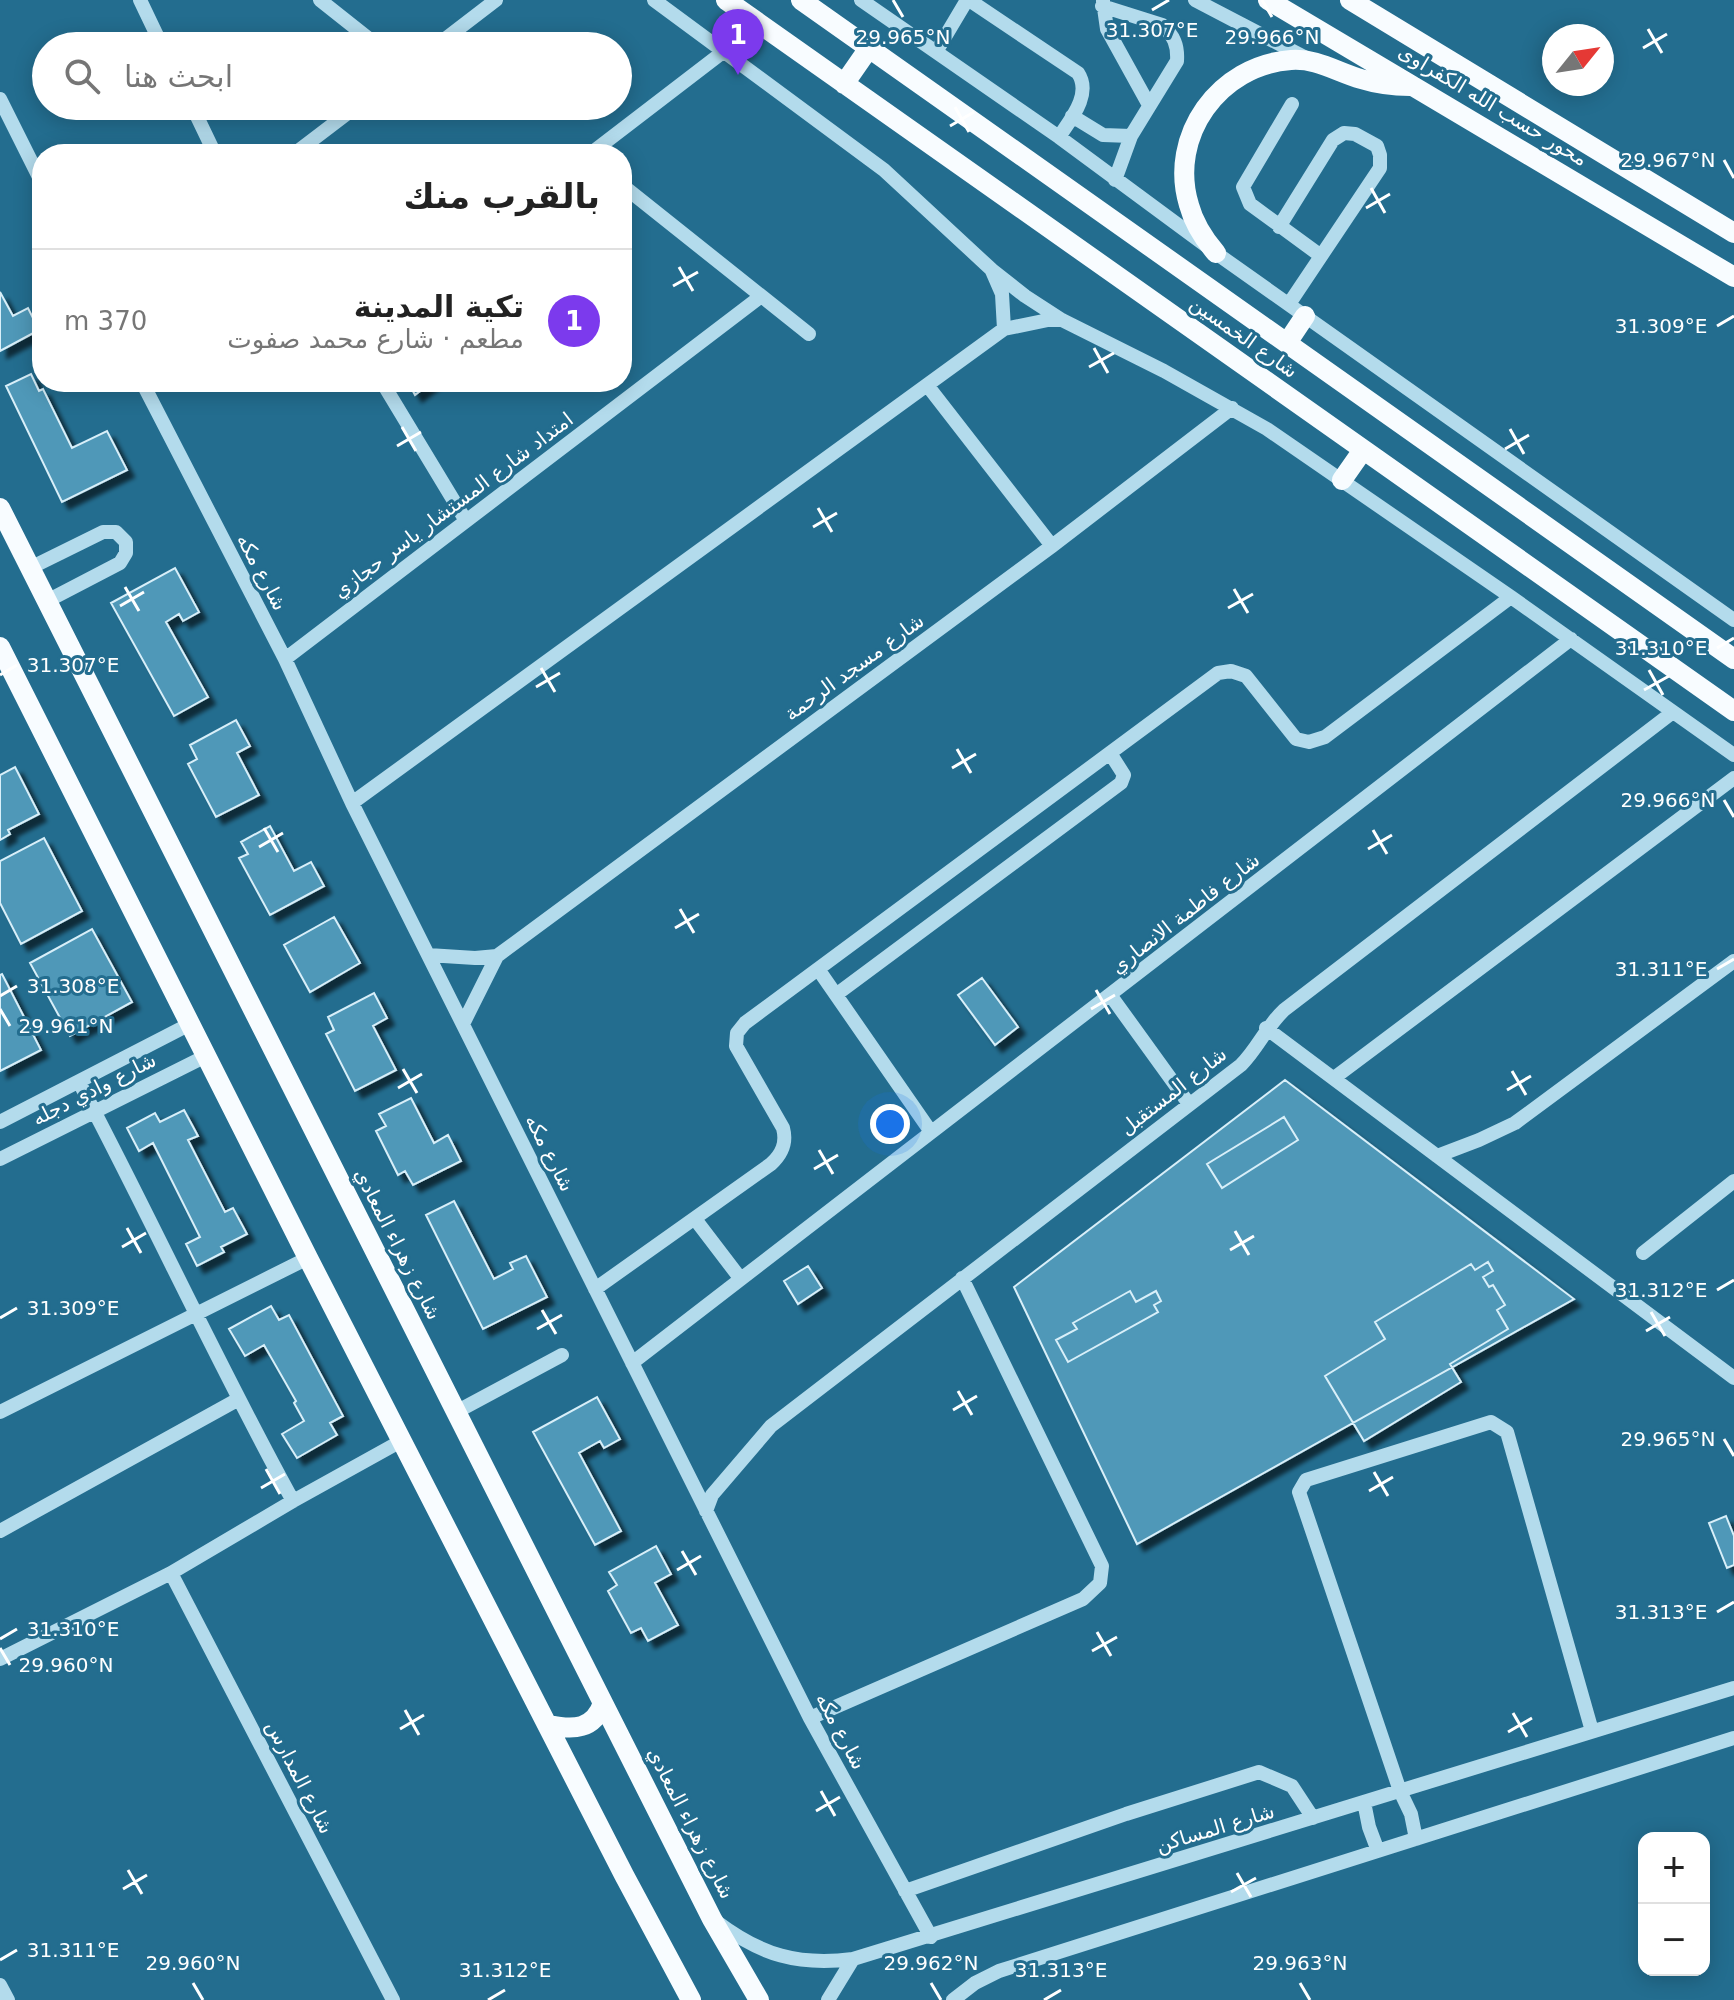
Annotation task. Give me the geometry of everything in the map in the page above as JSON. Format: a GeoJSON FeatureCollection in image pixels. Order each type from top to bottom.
{"type":"FeatureCollection","features":[{"type":"Feature","properties":{"kind":"main road","name":"شارع الخمسين"},"geometry":{"type":"LineString","coordinates":[[726,0],[1734,711]]}},
{"type":"Feature","properties":{"kind":"main road","name":"شارع الخمسين"},"geometry":{"type":"LineString","coordinates":[[801,0],[1734,659]]}},
{"type":"Feature","properties":{"kind":"main road","name":"محور حسب الله الكفراوى"},"geometry":{"type":"LineString","coordinates":[[1268,0],[1734,277]]}},
{"type":"Feature","properties":{"kind":"main road","name":"محور حسب الله الكفراوى"},"geometry":{"type":"LineString","coordinates":[[1350,0],[1734,233]]}},
{"type":"Feature","properties":{"kind":"main road"},"geometry":{"type":"LineString","coordinates":[[844,84],[869,48]]}},
{"type":"Feature","properties":{"kind":"main road"},"geometry":{"type":"LineString","coordinates":[[1216,253],[1196,224],[1185,190],[1185,154],[1197,119],[1217,92],[1244,73],[1276,62],[1310,60],[1378,83],[1414,86]]}},
{"type":"Feature","properties":{"kind":"main road"},"geometry":{"type":"LineString","coordinates":[[1287,343],[1297,310]]}},
{"type":"Feature","properties":{"kind":"main road"},"geometry":{"type":"LineString","coordinates":[[1342,480],[1363,450]]}},
{"type":"Feature","properties":{"kind":"main road","name":"شارع زهراء المعادي"},"geometry":{"type":"LineString","coordinates":[[0,508],[712,1919],[759,2000]]}},
{"type":"Feature","properties":{"kind":"main road"},"geometry":{"type":"LineString","coordinates":[[0,647],[308,1258],[691,2000]]}},
{"type":"Feature","properties":{"kind":"main road"},"geometry":{"type":"LineString","coordinates":[[549,1725],[569,1729],[587,1725],[600,1712],[603,1703]]}},
{"type":"Feature","properties":{"kind":"street"},"geometry":{"type":"LineString","coordinates":[[140,0],[155,32]]}},
{"type":"Feature","properties":{"kind":"street"},"geometry":{"type":"LineString","coordinates":[[320,0],[360,32]]}},
{"type":"Feature","properties":{"kind":"street"},"geometry":{"type":"LineString","coordinates":[[454,32],[496,0]]}},
{"type":"Feature","properties":{"kind":"street"},"geometry":{"type":"LineString","coordinates":[[654,0],[884,170],[992,270],[1062,320],[1232,408],[1342,480],[1734,755]]}},
{"type":"Feature","properties":{"kind":"street"},"geometry":{"type":"LineString","coordinates":[[861,0],[1059,137],[1216,253],[1734,620]]}},
{"type":"Feature","properties":{"kind":"street"},"geometry":{"type":"LineString","coordinates":[[936,52],[968,0],[1078,73],[1084,87],[1059,137]]}},
{"type":"Feature","properties":{"kind":"street"},"geometry":{"type":"LineString","coordinates":[[1195,0],[1310,60]]}},
{"type":"Feature","properties":{"kind":"street"},"geometry":{"type":"LineString","coordinates":[[1102,3],[1162,25],[1178,48],[1177,61],[1131,136],[1115,180]]}},
{"type":"Feature","properties":{"kind":"street"},"geometry":{"type":"LineString","coordinates":[[1102,3],[1114,46],[1149,105]]}},
{"type":"Feature","properties":{"kind":"street"},"geometry":{"type":"LineString","coordinates":[[603,144],[723,52]]}},
{"type":"Feature","properties":{"kind":"street"},"geometry":{"type":"LineString","coordinates":[[0,99],[32,163]]}},
{"type":"Feature","properties":{"kind":"street"},"geometry":{"type":"LineString","coordinates":[[1292,104],[1243,187],[1250,204],[1321,256]]}},
{"type":"Feature","properties":{"kind":"street"},"geometry":{"type":"LineString","coordinates":[[1072,116],[1103,135],[1131,136]]}},
{"type":"Feature","properties":{"kind":"street"},"geometry":{"type":"LineString","coordinates":[[199,120],[210,144]]}},
{"type":"Feature","properties":{"kind":"street"},"geometry":{"type":"LineString","coordinates":[[307,144],[339,120]]}},
{"type":"Feature","properties":{"kind":"street"},"geometry":{"type":"LineString","coordinates":[[1279,227],[1333,140],[1344,133],[1355,134],[1372,142],[1380,155],[1380,168],[1321,256],[1297,310]]}},
{"type":"Feature","properties":{"kind":"street"},"geometry":{"type":"LineString","coordinates":[[632,193],[809,334]]}},
{"type":"Feature","properties":{"kind":"street"},"geometry":{"type":"LineString","coordinates":[[992,270],[1002,294],[1004,329]]}},
{"type":"Feature","properties":{"kind":"street","name":"امتداد شارع المستشار ياسر حجازي"},"geometry":{"type":"LineString","coordinates":[[285,659],[760,297]]}},
{"type":"Feature","properties":{"kind":"street"},"geometry":{"type":"LineString","coordinates":[[352,803],[1004,329],[1062,320]]}},
{"type":"Feature","properties":{"kind":"street"},"geometry":{"type":"LineString","coordinates":[[927,385],[1052,546]]}},
{"type":"Feature","properties":{"kind":"street","name":"شارع مكه"},"geometry":{"type":"LineString","coordinates":[[147,392],[285,659],[352,803],[810,1718],[931,1937]]}},
{"type":"Feature","properties":{"kind":"street"},"geometry":{"type":"LineString","coordinates":[[388,392],[466,521]]}},
{"type":"Feature","properties":{"kind":"street","name":"شارع مسجد الرحمة"},"geometry":{"type":"LineString","coordinates":[[463,1024],[497,956],[1052,546],[1232,408]]}},
{"type":"Feature","properties":{"kind":"street"},"geometry":{"type":"LineString","coordinates":[[30,568],[103,532],[116,532],[126,542],[126,553],[120,563],[47,601]]}},
{"type":"Feature","properties":{"kind":"street"},"geometry":{"type":"LineString","coordinates":[[595,1289],[771,1164],[782,1150],[783,1128],[738,1051],[736,1039],[745,1023],[1212,677],[1224,671],[1246,676],[1296,739],[1309,742],[1320,740],[1511,597]]}},
{"type":"Feature","properties":{"kind":"street","name":"شارع فاطمة الانصاري"},"geometry":{"type":"LineString","coordinates":[[632,1363],[1571,639]]}},
{"type":"Feature","properties":{"kind":"street","name":"شارع المستقبل"},"geometry":{"type":"LineString","coordinates":[[706,1511],[712,1495],[771,1426],[1241,1065],[1266,1028],[1299,998],[1673,712]]}},
{"type":"Feature","properties":{"kind":"street"},"geometry":{"type":"LineString","coordinates":[[837,994],[1121,783],[1124,775],[1110,753]]}},
{"type":"Feature","properties":{"kind":"street"},"geometry":{"type":"LineString","coordinates":[[1334,1078],[1734,778]]}},
{"type":"Feature","properties":{"kind":"street"},"geometry":{"type":"LineString","coordinates":[[428,955],[497,956]]}},
{"type":"Feature","properties":{"kind":"street"},"geometry":{"type":"LineString","coordinates":[[1437,1156],[1515,1123],[1734,961]]}},
{"type":"Feature","properties":{"kind":"street"},"geometry":{"type":"LineString","coordinates":[[818,969],[931,1132]]}},
{"type":"Feature","properties":{"kind":"street"},"geometry":{"type":"LineString","coordinates":[[1111,996],[1189,1104]]}},
{"type":"Feature","properties":{"kind":"street","name":"شارع وادي دجله"},"geometry":{"type":"LineString","coordinates":[[0,1122],[190,1024]]}},
{"type":"Feature","properties":{"kind":"street"},"geometry":{"type":"LineString","coordinates":[[1266,1028],[1734,1378]]}},
{"type":"Feature","properties":{"kind":"street","name":"شارع وادي دجله"},"geometry":{"type":"LineString","coordinates":[[0,1159],[206,1056]]}},
{"type":"Feature","properties":{"kind":"street"},"geometry":{"type":"LineString","coordinates":[[79,1082],[198,1313],[237,1400],[293,1501]]}},
{"type":"Feature","properties":{"kind":"street"},"geometry":{"type":"LineString","coordinates":[[1643,1253],[1734,1181]]}},
{"type":"Feature","properties":{"kind":"street"},"geometry":{"type":"LineString","coordinates":[[695,1219],[740,1278]]}},
{"type":"Feature","properties":{"kind":"street"},"geometry":{"type":"LineString","coordinates":[[0,1412],[308,1258]]}},
{"type":"Feature","properties":{"kind":"street"},"geometry":{"type":"LineString","coordinates":[[810,1718],[1083,1599],[1100,1583],[1102,1566],[962,1278]]}},
{"type":"Feature","properties":{"kind":"street"},"geometry":{"type":"LineString","coordinates":[[456,1412],[562,1355]]}},
{"type":"Feature","properties":{"kind":"street"},"geometry":{"type":"LineString","coordinates":[[0,1531],[237,1400]]}},
{"type":"Feature","properties":{"kind":"street"},"geometry":{"type":"LineString","coordinates":[[1416,1839],[1411,1814],[1400,1791],[1299,1492],[1306,1480],[1491,1422],[1507,1432],[1592,1731]]}},
{"type":"Feature","properties":{"kind":"street"},"geometry":{"type":"LineString","coordinates":[[0,1659],[171,1573],[403,1440]]}},
{"type":"Feature","properties":{"kind":"street","name":"شارع المدارس"},"geometry":{"type":"LineString","coordinates":[[171,1573],[393,2000]]}},
{"type":"Feature","properties":{"kind":"street","name":"شارع المساكن"},"geometry":{"type":"LineString","coordinates":[[712,1919],[742,1941],[785,1958],[830,1962],[853,1959],[1734,1688]]}},
{"type":"Feature","properties":{"kind":"street"},"geometry":{"type":"LineString","coordinates":[[953,2000],[975,1983],[999,1971],[1734,1738]]}},
{"type":"Feature","properties":{"kind":"street"},"geometry":{"type":"LineString","coordinates":[[905,1891],[1126,1814],[1259,1772],[1292,1786],[1313,1818]]}},
{"type":"Feature","properties":{"kind":"street"},"geometry":{"type":"LineString","coordinates":[[1364,1802],[1378,1851]]}},
{"type":"Feature","properties":{"kind":"street"},"geometry":{"type":"LineString","coordinates":[[828,2000],[853,1959]]}},
{"type":"Feature","properties":{"kind":"street"},"geometry":{"type":"LineString","coordinates":[[0,1985],[8,2000]]}},
{"type":"Feature","properties":{"kind":"building"},"geometry":{"type":"Polygon","coordinates":[[[0,292],[13,316],[28,308],[32,316],[32,334],[0,351],[0,292]]]}},
{"type":"Feature","properties":{"kind":"building"},"geometry":{"type":"Polygon","coordinates":[[[31,374],[32,392],[44,392],[72,448],[107,431],[127,470],[62,502],[6,386],[31,374]]]}},
{"type":"Feature","properties":{"kind":"building"},"geometry":{"type":"Polygon","coordinates":[[[175,568],[199,612],[183,621],[179,614],[166,622],[208,697],[174,716],[111,603],[175,568]]]}},
{"type":"Feature","properties":{"kind":"building"},"geometry":{"type":"Polygon","coordinates":[[[236,720],[250,746],[237,753],[259,795],[216,817],[188,764],[197,759],[190,745],[236,720]]]}},
{"type":"Feature","properties":{"kind":"building"},"geometry":{"type":"Polygon","coordinates":[[[15,767],[39,814],[8,830],[10,834],[0,840],[0,775],[15,767]]]}},
{"type":"Feature","properties":{"kind":"building"},"geometry":{"type":"Polygon","coordinates":[[[270,826],[294,871],[311,862],[324,886],[270,915],[239,858],[248,854],[241,842],[270,826]]]}},
{"type":"Feature","properties":{"kind":"building"},"geometry":{"type":"Polygon","coordinates":[[[44,838],[82,911],[21,944],[0,903],[0,861],[44,838]]]}},
{"type":"Feature","properties":{"kind":"building"},"geometry":{"type":"Polygon","coordinates":[[[334,917],[360,963],[310,992],[284,945],[334,917]]]}},
{"type":"Feature","properties":{"kind":"building"},"geometry":{"type":"Polygon","coordinates":[[[92,929],[132,1002],[70,1036],[30,963],[92,929]]]}},
{"type":"Feature","properties":{"kind":"building"},"geometry":{"type":"Polygon","coordinates":[[[0,975],[41,1050],[0,1071],[0,975]]]}},
{"type":"Feature","properties":{"kind":"building"},"geometry":{"type":"Polygon","coordinates":[[[982,978],[1018,1027],[995,1045],[958,995],[982,978]]]}},
{"type":"Feature","properties":{"kind":"building"},"geometry":{"type":"Polygon","coordinates":[[[374,993],[387,1018],[373,1026],[396,1070],[355,1091],[326,1034],[334,1030],[328,1017],[374,993]]]}},
{"type":"Feature","properties":{"kind":"building"},"geometry":{"type":"Polygon","coordinates":[[[1285,1080],[1574,1299],[1137,1544],[1014,1287],[1285,1080]]]}},
{"type":"Feature","properties":{"kind":"building"},"geometry":{"type":"Polygon","coordinates":[[[411,1098],[434,1143],[448,1135],[461,1161],[413,1185],[405,1171],[398,1175],[376,1131],[386,1126],[379,1114],[411,1098]]]}},
{"type":"Feature","properties":{"kind":"building"},"geometry":{"type":"Polygon","coordinates":[[[184,1110],[198,1136],[188,1140],[225,1212],[233,1208],[247,1234],[221,1247],[224,1252],[197,1266],[186,1244],[200,1237],[153,1143],[139,1151],[127,1128],[155,1113],[160,1122],[184,1110]]]}},
{"type":"Feature","properties":{"kind":"building"},"geometry":{"type":"Polygon","coordinates":[[[1284,1117],[1298,1140],[1222,1188],[1207,1164],[1284,1117]]]}},
{"type":"Feature","properties":{"kind":"building"},"geometry":{"type":"Polygon","coordinates":[[[454,1201],[494,1279],[513,1269],[510,1263],[526,1256],[547,1297],[483,1329],[426,1215],[454,1201]]]}},
{"type":"Feature","properties":{"kind":"building"},"geometry":{"type":"Polygon","coordinates":[[[1488,1262],[1493,1271],[1483,1277],[1489,1287],[1493,1285],[1505,1305],[1497,1310],[1508,1329],[1450,1364],[1461,1382],[1364,1441],[1325,1376],[1385,1339],[1375,1322],[1471,1264],[1475,1270],[1488,1262]]]}},
{"type":"Feature","properties":{"kind":"building"},"geometry":{"type":"Polygon","coordinates":[[[808,1266],[822,1288],[798,1304],[784,1281],[808,1266]]]}},
{"type":"Feature","properties":{"kind":"building"},"geometry":{"type":"Polygon","coordinates":[[[1130,1291],[1136,1302],[1156,1291],[1161,1301],[1154,1305],[1158,1312],[1068,1362],[1056,1340],[1077,1329],[1073,1323],[1130,1291]]]}},
{"type":"Feature","properties":{"kind":"building"},"geometry":{"type":"Polygon","coordinates":[[[271,1306],[279,1320],[289,1315],[343,1416],[330,1423],[337,1435],[297,1458],[282,1434],[304,1421],[294,1403],[296,1401],[264,1345],[245,1356],[229,1329],[271,1306]]]}},
{"type":"Feature","properties":{"kind":"building"},"geometry":{"type":"Polygon","coordinates":[[[597,1397],[620,1439],[604,1448],[600,1441],[579,1453],[621,1531],[595,1545],[533,1432],[597,1397]]]}},
{"type":"Feature","properties":{"kind":"building"},"geometry":{"type":"Polygon","coordinates":[[[1726,1516],[1734,1536],[1734,1565],[1727,1568],[1709,1523],[1726,1516]]]}},
{"type":"Feature","properties":{"kind":"building"},"geometry":{"type":"Polygon","coordinates":[[[656,1546],[671,1574],[655,1583],[678,1625],[648,1641],[641,1628],[631,1633],[608,1591],[617,1585],[609,1572],[656,1546]]]}},
{"type":"Feature","properties":{"kind":"place","name":"تكية المدينة"},"geometry":{"type":"Point","coordinates":[738,75]}}]}
